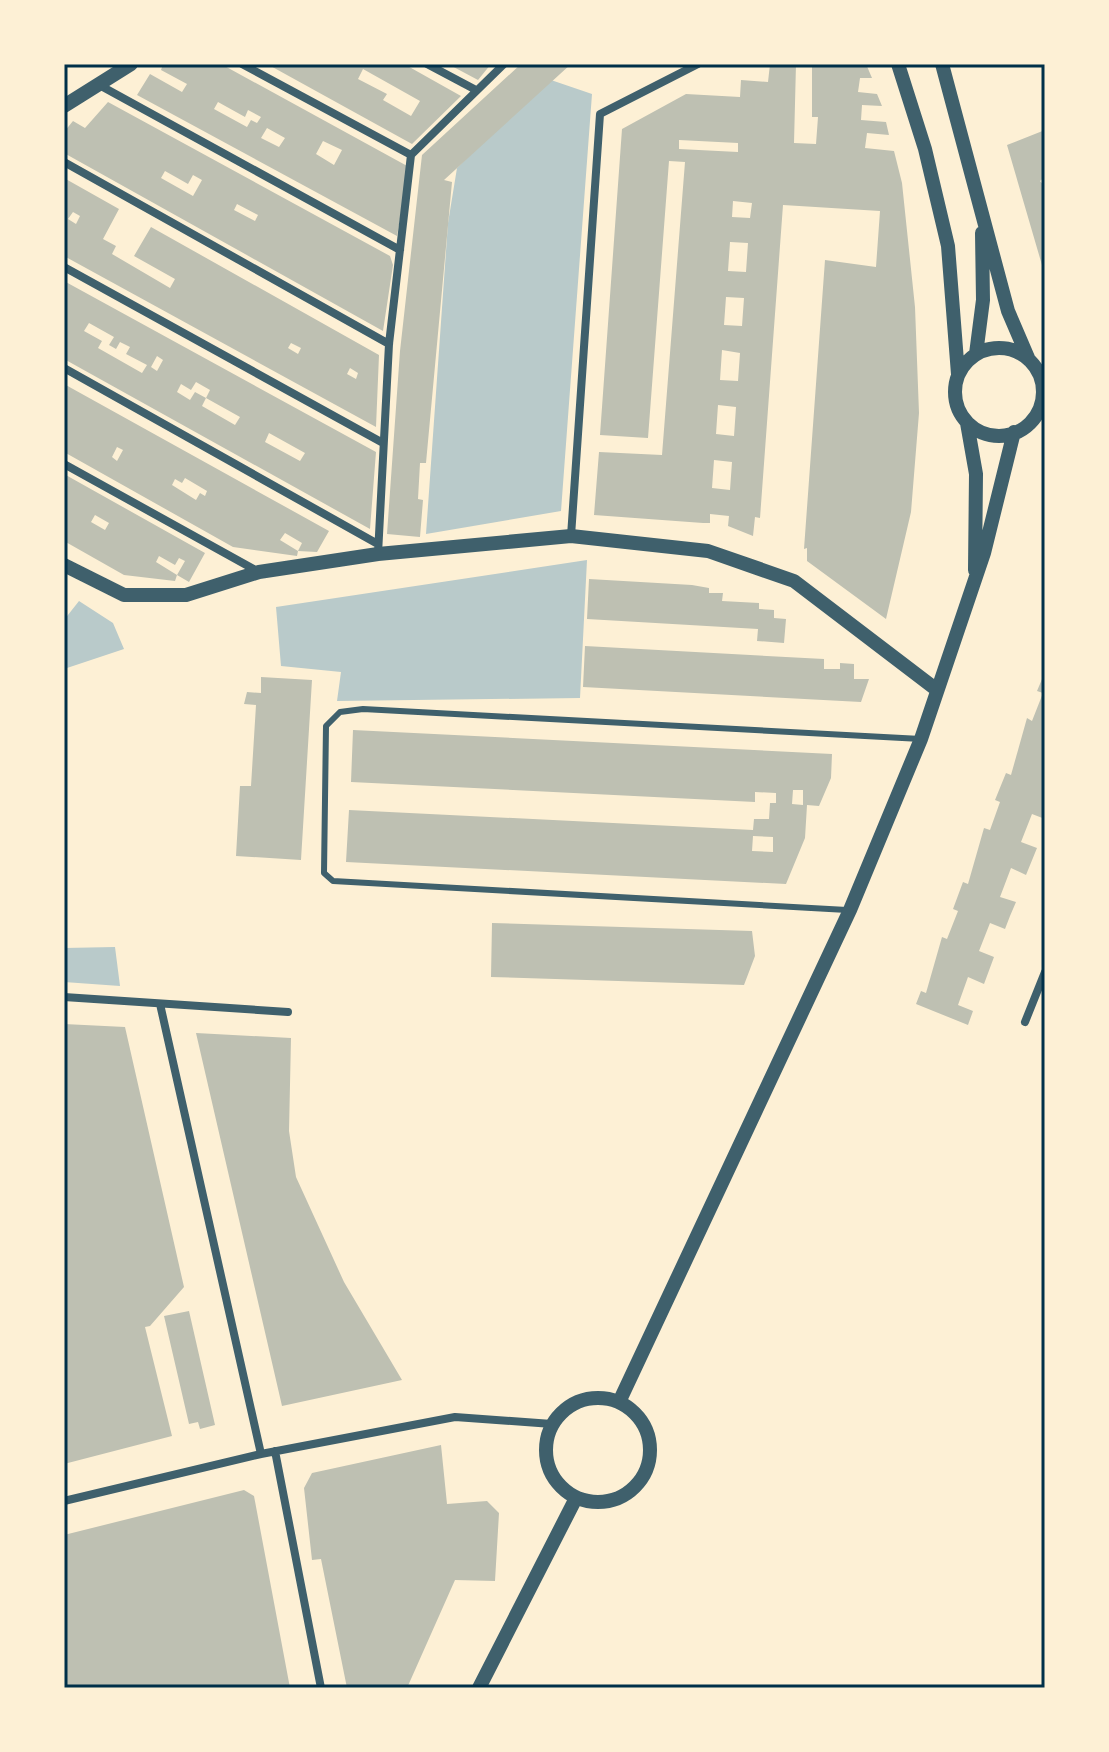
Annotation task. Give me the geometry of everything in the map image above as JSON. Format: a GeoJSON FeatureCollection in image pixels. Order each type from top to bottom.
{"type":"FeatureCollection","features":[{"type":"Feature","properties":{"kind":"street"},"geometry":{"type":"LineString","coordinates":[[64,106],[101,86],[131,64]]}},
{"type":"Feature","properties":{"kind":"street"},"geometry":{"type":"LineString","coordinates":[[242,64],[411,155]]}},
{"type":"Feature","properties":{"kind":"street"},"geometry":{"type":"LineString","coordinates":[[427,64],[476,90]]}},
{"type":"Feature","properties":{"kind":"street"},"geometry":{"type":"LineString","coordinates":[[377,549],[389,344],[411,155],[504,64]]}},
{"type":"Feature","properties":{"kind":"street"},"geometry":{"type":"LineString","coordinates":[[571,536],[600,114],[698,64]]}},
{"type":"Feature","properties":{"kind":"street"},"geometry":{"type":"LineString","coordinates":[[898,64],[925,149],[948,246],[958,374],[955,400],[967,423],[976,474],[976,579]]}},
{"type":"Feature","properties":{"kind":"street"},"geometry":{"type":"LineString","coordinates":[[942,64],[1008,311],[1029,360],[1038,371],[1044,390],[1032,421],[1014,432],[990,435],[967,423]]}},
{"type":"Feature","properties":{"kind":"street"},"geometry":{"type":"LineString","coordinates":[[101,86],[400,250]]}},
{"type":"Feature","properties":{"kind":"street"},"geometry":{"type":"LineString","coordinates":[[64,162],[389,344]]}},
{"type":"Feature","properties":{"kind":"street"},"geometry":{"type":"LineString","coordinates":[[976,354],[983,300],[980,201]]}},
{"type":"Feature","properties":{"kind":"street"},"geometry":{"type":"LineString","coordinates":[[64,267],[383,443]]}},
{"type":"Feature","properties":{"kind":"street"},"geometry":{"type":"LineString","coordinates":[[958,374],[976,354],[999,347],[1029,360]]}},
{"type":"Feature","properties":{"kind":"street"},"geometry":{"type":"LineString","coordinates":[[64,368],[377,549]]}},
{"type":"Feature","properties":{"kind":"street"},"geometry":{"type":"LineString","coordinates":[[620,1400],[850,910],[921,739],[976,579],[1014,432]]}},
{"type":"Feature","properties":{"kind":"street"},"geometry":{"type":"LineString","coordinates":[[64,464],[259,572]]}},
{"type":"Feature","properties":{"kind":"street"},"geometry":{"type":"LineString","coordinates":[[65,568],[124,595],[186,595],[259,572],[377,549],[571,536],[708,551],[794,581],[937,690]]}},
{"type":"Feature","properties":{"kind":"street"},"geometry":{"type":"LineString","coordinates":[[1025,1022],[1045,972]]}},
{"type":"Feature","properties":{"kind":"street"},"geometry":{"type":"LineString","coordinates":[[64,997],[288,1012]]}},
{"type":"Feature","properties":{"kind":"street"},"geometry":{"type":"LineString","coordinates":[[160,1004],[261,1454]]}},
{"type":"Feature","properties":{"kind":"street"},"geometry":{"type":"LineString","coordinates":[[593,1397],[620,1400],[640,1417],[648,1433],[651,1450],[648,1467],[627,1494],[610,1501],[593,1502],[576,1498],[562,1488],[551,1474],[546,1441],[552,1424],[577,1401],[593,1397]]}},
{"type":"Feature","properties":{"kind":"street"},"geometry":{"type":"LineString","coordinates":[[64,1501],[261,1454],[455,1417],[552,1424]]}},
{"type":"Feature","properties":{"kind":"street"},"geometry":{"type":"LineString","coordinates":[[275,1451],[321,1688]]}},
{"type":"Feature","properties":{"kind":"street"},"geometry":{"type":"LineString","coordinates":[[479,1688],[576,1498]]}},
{"type":"Feature","properties":{"kind":"street"},"geometry":{"type":"LineString","coordinates":[[490,1688],[499,1651]]}},
{"type":"Feature","properties":{"kind":"lane"},"geometry":{"type":"LineString","coordinates":[[850,910],[333,881],[324,873],[326,726],[340,712],[363,709],[921,739]]}},
{"type":"Feature","properties":{"kind":"shaded area"},"geometry":{"type":"Polygon","coordinates":[[[548,79],[592,94],[561,511],[426,534],[448,223],[457,168],[548,79]]]}},
{"type":"Feature","properties":{"kind":"shaded area"},"geometry":{"type":"Polygon","coordinates":[[[587,560],[580,698],[337,701],[341,672],[281,666],[276,607],[587,560]]]}},
{"type":"Feature","properties":{"kind":"shaded area"},"geometry":{"type":"Polygon","coordinates":[[[79,601],[113,623],[124,649],[64,669],[64,620],[79,601]]]}},
{"type":"Feature","properties":{"kind":"shaded area"},"geometry":{"type":"Polygon","coordinates":[[[115,947],[120,986],[64,982],[64,948],[115,947]]]}},
{"type":"Feature","properties":{"kind":"building"},"geometry":{"type":"Polygon","coordinates":[[[163,64],[221,64],[409,167],[397,236],[137,95],[150,74],[182,92],[187,84],[161,70],[163,64]],[[218,102],[214,109],[247,127],[251,120],[257,123],[261,117],[248,110],[245,117],[218,102]],[[267,128],[261,138],[279,147],[285,138],[267,128]],[[323,141],[316,154],[334,165],[342,150],[323,141]]]}},
{"type":"Feature","properties":{"kind":"building"},"geometry":{"type":"Polygon","coordinates":[[[267,64],[404,64],[461,96],[412,144],[267,64]],[[363,69],[358,79],[387,94],[383,100],[411,116],[420,101],[363,69]]]}},
{"type":"Feature","properties":{"kind":"building"},"geometry":{"type":"Polygon","coordinates":[[[448,64],[491,64],[478,80],[448,64]]]}},
{"type":"Feature","properties":{"kind":"building"},"geometry":{"type":"Polygon","coordinates":[[[521,64],[571,64],[444,180],[452,182],[426,463],[420,463],[418,499],[423,500],[420,537],[387,534],[400,351],[422,155],[521,64]]]}},
{"type":"Feature","properties":{"kind":"building"},"geometry":{"type":"Polygon","coordinates":[[[770,64],[796,64],[794,143],[816,144],[818,117],[812,117],[812,64],[866,64],[872,78],[860,78],[858,92],[877,94],[882,106],[862,105],[861,120],[886,122],[889,135],[867,133],[865,148],[894,151],[902,183],[915,307],[919,413],[911,512],[886,619],[807,561],[807,548],[804,549],[825,260],[876,267],[880,211],[783,205],[760,518],[755,517],[753,536],[728,526],[729,516],[710,514],[710,523],[703,523],[594,515],[599,452],[662,455],[685,162],[669,161],[648,438],[600,435],[622,129],[686,94],[740,97],[741,80],[768,82],[770,64]],[[679,140],[679,149],[738,152],[738,143],[679,140]],[[733,201],[732,217],[750,218],[752,203],[733,201]],[[730,242],[728,271],[746,272],[748,243],[730,242]],[[726,297],[724,325],[742,326],[744,298],[726,297]],[[722,350],[720,380],[738,381],[740,353],[722,350]],[[718,405],[716,434],[734,436],[736,407],[718,405]],[[714,460],[712,488],[730,490],[732,462],[714,460]]]}},
{"type":"Feature","properties":{"kind":"building"},"geometry":{"type":"Polygon","coordinates":[[[108,102],[390,256],[393,265],[383,331],[64,153],[64,132],[73,121],[85,128],[108,102]],[[165,171],[161,178],[193,196],[202,180],[193,175],[188,184],[165,171]],[[237,204],[234,210],[255,221],[258,215],[237,204]]]}},
{"type":"Feature","properties":{"kind":"building"},"geometry":{"type":"Polygon","coordinates":[[[1045,130],[1045,177],[1040,181],[1045,187],[1044,272],[1007,145],[1045,130]]]}},
{"type":"Feature","properties":{"kind":"building"},"geometry":{"type":"Polygon","coordinates":[[[64,178],[119,209],[103,239],[116,246],[112,254],[170,288],[175,279],[134,256],[151,227],[379,355],[376,427],[64,256],[64,178]],[[73,212],[68,219],[76,224],[80,216],[73,212]],[[291,343],[288,348],[298,354],[301,348],[291,343]],[[350,368],[347,374],[356,379],[358,373],[350,368]]]}},
{"type":"Feature","properties":{"kind":"building"},"geometry":{"type":"Polygon","coordinates":[[[64,281],[376,452],[370,529],[64,359],[64,281]],[[89,323],[84,331],[102,341],[98,348],[142,373],[147,365],[126,354],[130,347],[120,342],[116,349],[109,345],[114,337],[89,323]],[[157,356],[151,367],[157,371],[163,360],[157,356]],[[196,382],[191,390],[181,384],[177,392],[190,400],[195,392],[206,398],[210,390],[196,382]],[[206,398],[202,406],[235,425],[240,417],[206,398]],[[269,433],[265,442],[300,461],[305,453],[269,433]]]}},
{"type":"Feature","properties":{"kind":"building"},"geometry":{"type":"Polygon","coordinates":[[[64,384],[329,531],[317,552],[298,551],[297,556],[233,547],[64,452],[64,384]],[[117,447],[112,457],[117,461],[123,450],[117,447]],[[185,478],[182,483],[175,479],[172,485],[196,500],[200,493],[205,496],[207,491],[185,478]],[[285,533],[280,540],[298,551],[302,543],[285,533]]]}},
{"type":"Feature","properties":{"kind":"building"},"geometry":{"type":"Polygon","coordinates":[[[64,474],[205,553],[189,582],[177,575],[175,581],[124,575],[64,541],[64,474]],[[95,515],[91,522],[105,530],[109,523],[95,515]],[[159,556],[156,562],[177,575],[185,561],[179,558],[175,565],[159,556]]]}},
{"type":"Feature","properties":{"kind":"building"},"geometry":{"type":"Polygon","coordinates":[[[589,579],[692,585],[709,588],[709,593],[723,593],[722,601],[759,603],[759,609],[774,610],[774,618],[786,619],[784,643],[757,641],[758,629],[587,619],[589,579]]]}},
{"type":"Feature","properties":{"kind":"building"},"geometry":{"type":"Polygon","coordinates":[[[585,646],[824,659],[824,669],[840,669],[840,663],[854,664],[854,679],[869,679],[861,702],[583,687],[585,646]]]}},
{"type":"Feature","properties":{"kind":"building"},"geometry":{"type":"Polygon","coordinates":[[[1045,672],[1045,819],[1032,814],[1021,842],[1037,848],[1026,875],[1011,868],[1000,897],[1016,902],[1005,929],[990,923],[979,951],[994,957],[984,984],[968,977],[958,1005],[973,1011],[968,1025],[916,1004],[921,991],[926,993],[942,937],[947,939],[958,911],[953,909],[963,882],[968,884],[984,828],[990,830],[1000,802],[995,800],[1006,773],[1011,775],[1027,718],[1032,721],[1043,693],[1037,691],[1045,672]]]}},
{"type":"Feature","properties":{"kind":"building"},"geometry":{"type":"Polygon","coordinates":[[[261,677],[312,680],[301,860],[236,856],[240,786],[251,786],[256,705],[244,704],[247,692],[261,693],[261,677]]]}},
{"type":"Feature","properties":{"kind":"building"},"geometry":{"type":"Polygon","coordinates":[[[353,730],[832,754],[831,778],[819,806],[807,805],[805,838],[786,884],[346,862],[349,810],[753,830],[754,819],[769,819],[770,803],[776,803],[776,793],[755,792],[755,802],[351,782],[353,730]],[[793,790],[792,804],[803,805],[803,790],[793,790]],[[753,836],[752,851],[773,852],[773,837],[753,836]]]}},
{"type":"Feature","properties":{"kind":"building"},"geometry":{"type":"Polygon","coordinates":[[[492,923],[752,931],[755,956],[744,985],[491,977],[492,923]]]}},
{"type":"Feature","properties":{"kind":"building"},"geometry":{"type":"Polygon","coordinates":[[[64,1024],[125,1027],[184,1287],[150,1326],[145,1327],[172,1436],[64,1464],[64,1024]]]}},
{"type":"Feature","properties":{"kind":"building"},"geometry":{"type":"Polygon","coordinates":[[[196,1033],[291,1038],[289,1131],[296,1177],[344,1282],[402,1380],[282,1406],[196,1033]]]}},
{"type":"Feature","properties":{"kind":"building"},"geometry":{"type":"Polygon","coordinates":[[[189,1311],[215,1425],[200,1429],[198,1422],[189,1424],[164,1316],[189,1311]]]}},
{"type":"Feature","properties":{"kind":"building"},"geometry":{"type":"Polygon","coordinates":[[[441,1445],[447,1504],[487,1501],[499,1513],[495,1581],[455,1580],[407,1688],[347,1688],[321,1559],[312,1560],[304,1488],[312,1473],[441,1445]]]}},
{"type":"Feature","properties":{"kind":"building"},"geometry":{"type":"Polygon","coordinates":[[[244,1490],[254,1496],[290,1688],[64,1688],[64,1535],[244,1490]]]}}]}
